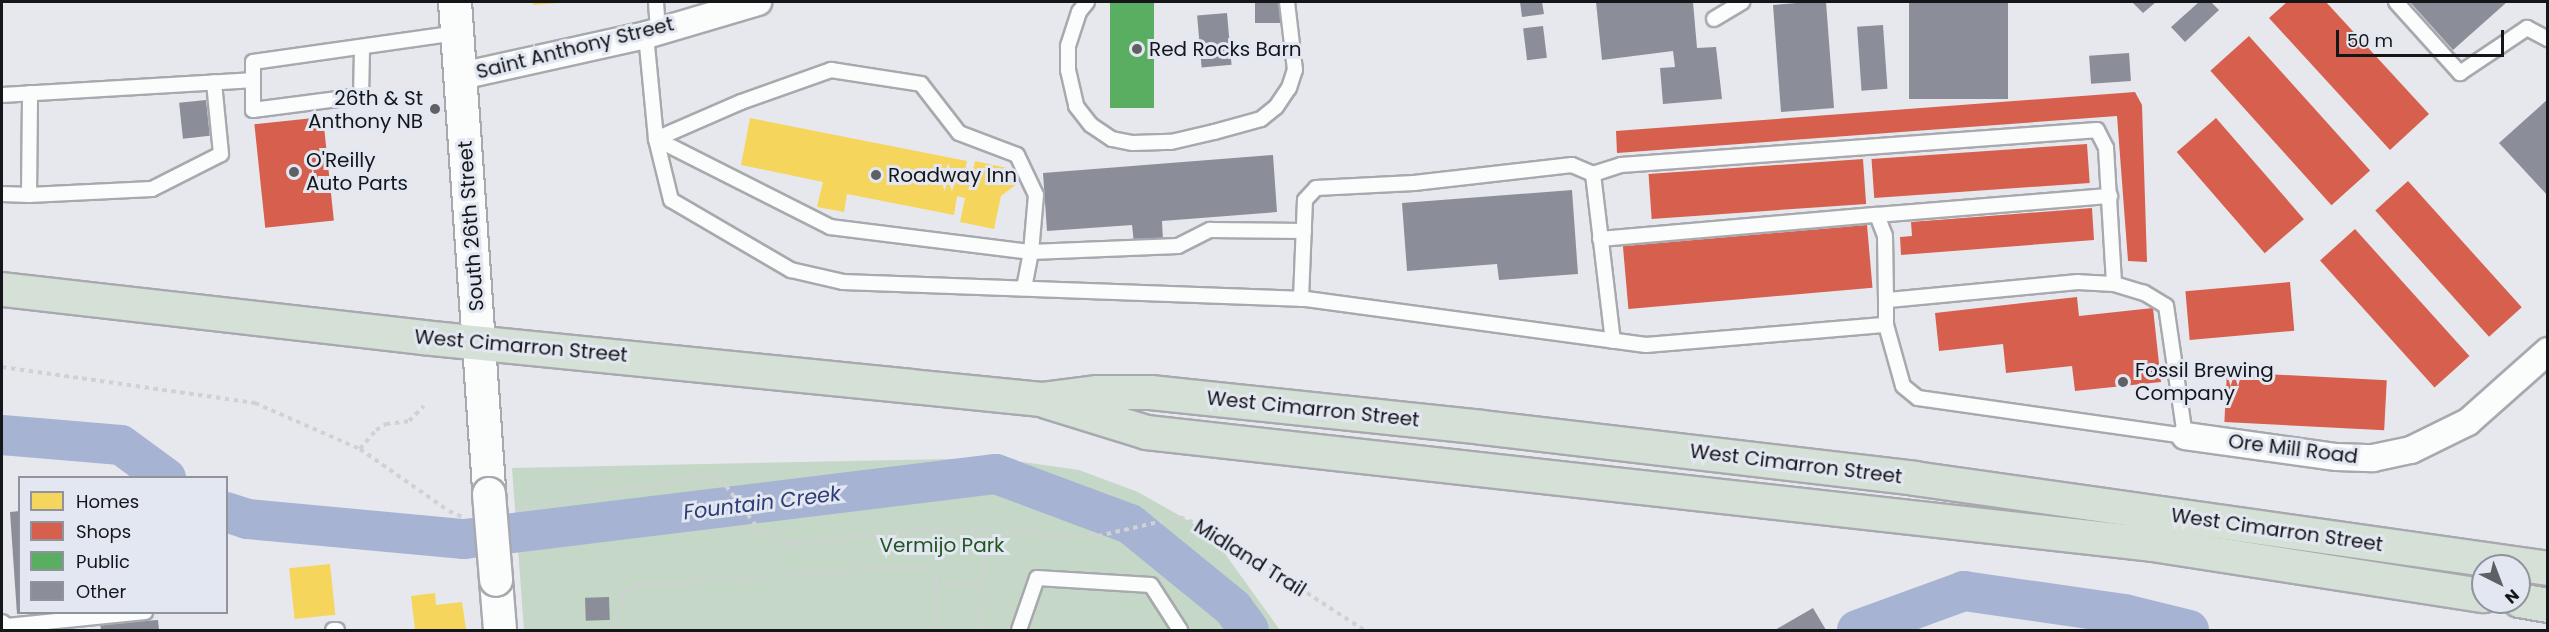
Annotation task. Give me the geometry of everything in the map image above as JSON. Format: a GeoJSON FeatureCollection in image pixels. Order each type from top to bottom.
{"type":"FeatureCollection","features":[{"type":"Feature","properties":{"kind":"highway","name":"West Cimarron Street"},"geometry":{"type":"LineString","coordinates":[[2,289],[479,343],[1041,399],[1146,432],[2152,544],[2471,593]]}},
{"type":"Feature","properties":{"kind":"highway","name":"West Cimarron Street"},"geometry":{"type":"LineString","coordinates":[[1041,399],[1096,392],[1150,392],[1482,427],[1914,478],[2547,568]]}},
{"type":"Feature","properties":{"kind":"highway"},"geometry":{"type":"LineString","coordinates":[[2531,602],[2547,604]]}},
{"type":"Feature","properties":{"kind":"street","name":"South 26th Street"},"geometry":{"type":"LineString","coordinates":[[455,2],[479,343],[500,503],[496,580],[500,630]]}},
{"type":"Feature","properties":{"kind":"street","name":"Saint Anthony Street"},"geometry":{"type":"LineString","coordinates":[[461,76],[652,33],[716,6],[758,2]]}},
{"type":"Feature","properties":{"kind":"street","name":"Ore Mill Road"},"geometry":{"type":"LineString","coordinates":[[2185,436],[2337,457],[2373,458],[2411,450],[2468,422],[2547,351]]}},
{"type":"Feature","properties":{"kind":"lane"},"geometry":{"type":"LineString","coordinates":[[656,2],[652,33],[656,139],[670,200],[791,270],[843,282],[1301,299],[1646,345],[1886,325]]}},
{"type":"Feature","properties":{"kind":"lane"},"geometry":{"type":"LineString","coordinates":[[1087,2],[1079,12],[1068,46],[1068,70],[1076,106],[1091,125],[1112,140],[1133,143],[1171,142],[1214,132],[1261,119],[1276,108],[1289,88],[1295,70],[1287,2]]}},
{"type":"Feature","properties":{"kind":"lane"},"geometry":{"type":"LineString","coordinates":[[1714,19],[1742,2]]}},
{"type":"Feature","properties":{"kind":"lane"},"geometry":{"type":"LineString","coordinates":[[2396,2],[2460,73],[2527,28],[2547,39]]}},
{"type":"Feature","properties":{"kind":"lane"},"geometry":{"type":"LineString","coordinates":[[362,50],[361,96],[253,110],[253,62],[362,50],[458,33]]}},
{"type":"Feature","properties":{"kind":"lane"},"geometry":{"type":"LineString","coordinates":[[656,139],[741,102],[831,70],[921,84],[959,133],[1017,155],[1036,195],[1032,252],[1024,288]]}},
{"type":"Feature","properties":{"kind":"lane"},"geometry":{"type":"LineString","coordinates":[[2,95],[253,80]]}},
{"type":"Feature","properties":{"kind":"lane"},"geometry":{"type":"LineString","coordinates":[[2,194],[29,195],[152,189],[221,154],[214,82]]}},
{"type":"Feature","properties":{"kind":"lane"},"geometry":{"type":"LineString","coordinates":[[29,195],[30,93]]}},
{"type":"Feature","properties":{"kind":"lane"},"geometry":{"type":"LineString","coordinates":[[1301,299],[1305,200],[1316,188],[1414,183],[1572,165],[1593,174],[1621,165],[2097,130],[2106,148],[2114,284]]}},
{"type":"Feature","properties":{"kind":"lane"},"geometry":{"type":"LineString","coordinates":[[656,139],[830,227],[1032,252],[1178,246],[1210,230],[1304,231]]}},
{"type":"Feature","properties":{"kind":"lane"},"geometry":{"type":"LineString","coordinates":[[1593,174],[1613,340]]}},
{"type":"Feature","properties":{"kind":"lane"},"geometry":{"type":"LineString","coordinates":[[1600,238],[2110,196]]}},
{"type":"Feature","properties":{"kind":"lane"},"geometry":{"type":"LineString","coordinates":[[1877,215],[1885,236],[1886,325],[1903,386],[1917,398],[2185,436],[2166,306],[2144,293],[2114,284],[2078,282],[1886,300]]}},
{"type":"Feature","properties":{"kind":"lane"},"geometry":{"type":"LineString","coordinates":[[1019,630],[1037,578],[1151,585],[1180,630]]}},
{"type":"Feature","properties":{"kind":"lane"},"geometry":{"type":"LineString","coordinates":[[2,622],[7,626],[125,614]]}},
{"type":"Feature","properties":{"kind":"path"},"geometry":{"type":"LineString","coordinates":[[2,367],[240,398],[360,449],[449,511],[469,518]]}},
{"type":"Feature","properties":{"kind":"path"},"geometry":{"type":"LineString","coordinates":[[360,449],[376,430],[386,424],[409,421],[424,406]]}},
{"type":"Feature","properties":{"kind":"path","name":"Midland Trail"},"geometry":{"type":"LineString","coordinates":[[500,503],[695,476],[719,480],[760,531],[787,544],[823,537],[985,529],[1080,536],[1112,533],[1168,517],[1190,519],[1364,630]]}},
{"type":"Feature","properties":{"kind":"path"},"geometry":{"type":"LineString","coordinates":[[980,630],[985,529]]}},
{"type":"Feature","properties":{"kind":"path"},"geometry":{"type":"LineString","coordinates":[[615,630],[621,598],[637,585],[918,567],[952,586],[981,586]]}},
{"type":"Feature","properties":{"kind":"path"},"geometry":{"type":"LineString","coordinates":[[936,577],[936,630]]}},
{"type":"Feature","properties":{"kind":"green space","name":"Vermijo Park"},"geometry":{"type":"Polygon","coordinates":[[[996,458],[1079,470],[1138,492],[1210,533],[1280,630],[524,630],[512,468],[996,458]]]}},
{"type":"Feature","properties":{"kind":"building: Homes"},"geometry":{"type":"Polygon","coordinates":[[[533,2],[559,2],[559,3],[533,5],[533,2]]]}},
{"type":"Feature","properties":{"kind":"building: Homes","name":"Roadway Inn"},"geometry":{"type":"Polygon","coordinates":[[[750,118],[967,161],[963,182],[970,184],[975,161],[1007,168],[1018,183],[1001,196],[994,229],[960,222],[965,198],[957,196],[954,215],[847,194],[844,212],[817,207],[823,182],[741,165],[750,118]]]}},
{"type":"Feature","properties":{"kind":"building: Homes"},"geometry":{"type":"Polygon","coordinates":[[[330,564],[335,615],[295,619],[289,568],[330,564]]]}},
{"type":"Feature","properties":{"kind":"building: Homes"},"geometry":{"type":"Polygon","coordinates":[[[435,593],[436,605],[462,602],[466,629],[415,630],[411,596],[435,593]]]}},
{"type":"Feature","properties":{"kind":"building: Shops"},"geometry":{"type":"Polygon","coordinates":[[[2287,2],[2326,2],[2429,114],[2390,150],[2269,18],[2287,2]]]}},
{"type":"Feature","properties":{"kind":"building: Shops"},"geometry":{"type":"Polygon","coordinates":[[[2249,36],[2370,171],[2331,205],[2210,71],[2249,36]]]}},
{"type":"Feature","properties":{"kind":"building: Shops"},"geometry":{"type":"Polygon","coordinates":[[[2135,92],[2142,105],[2147,262],[2128,261],[2117,116],[1617,153],[1616,131],[2135,92]]]}},
{"type":"Feature","properties":{"kind":"building: Shops","name":"O'Reilly Auto Parts"},"geometry":{"type":"Polygon","coordinates":[[[323,117],[334,220],[265,228],[254,124],[323,117]]]}},
{"type":"Feature","properties":{"kind":"building: Shops"},"geometry":{"type":"Polygon","coordinates":[[[2216,118],[2304,219],[2265,253],[2177,152],[2216,118]]]}},
{"type":"Feature","properties":{"kind":"building: Shops"},"geometry":{"type":"Polygon","coordinates":[[[2087,144],[2090,183],[1874,198],[1872,159],[2087,144]]]}},
{"type":"Feature","properties":{"kind":"building: Shops"},"geometry":{"type":"Polygon","coordinates":[[[1863,159],[1866,204],[1652,219],[1649,174],[1863,159]]]}},
{"type":"Feature","properties":{"kind":"building: Shops"},"geometry":{"type":"Polygon","coordinates":[[[2408,181],[2522,307],[2489,337],[2375,210],[2408,181]]]}},
{"type":"Feature","properties":{"kind":"building: Shops"},"geometry":{"type":"Polygon","coordinates":[[[2092,208],[2094,240],[1901,255],[1900,237],[1912,236],[1911,222],[2092,208]]]}},
{"type":"Feature","properties":{"kind":"building: Shops"},"geometry":{"type":"Polygon","coordinates":[[[1867,225],[1872,288],[1628,309],[1623,246],[1867,225]]]}},
{"type":"Feature","properties":{"kind":"building: Shops"},"geometry":{"type":"Polygon","coordinates":[[[2355,229],[2469,356],[2434,388],[2320,260],[2355,229]]]}},
{"type":"Feature","properties":{"kind":"building: Shops"},"geometry":{"type":"Polygon","coordinates":[[[2290,282],[2294,331],[2190,340],[2185,291],[2290,282]]]}},
{"type":"Feature","properties":{"kind":"building: Shops"},"geometry":{"type":"Polygon","coordinates":[[[2077,297],[2079,316],[2153,308],[2161,382],[2075,391],[2072,366],[2006,373],[2003,344],[1939,351],[1935,313],[2077,297]]]}},
{"type":"Feature","properties":{"kind":"building: Shops"},"geometry":{"type":"Polygon","coordinates":[[[2227,372],[2387,380],[2384,430],[2224,422],[2227,372]]]}},
{"type":"Feature","properties":{"kind":"building: Public"},"geometry":{"type":"Polygon","coordinates":[[[1110,2],[1154,2],[1154,108],[1110,108],[1110,2]]]}},
{"type":"Feature","properties":{"kind":"building: Other"},"geometry":{"type":"Polygon","coordinates":[[[1255,2],[1280,2],[1280,23],[1255,23],[1255,2]]]}},
{"type":"Feature","properties":{"kind":"building: Other"},"geometry":{"type":"Polygon","coordinates":[[[1520,2],[1542,2],[1544,14],[1522,17],[1520,2]]]}},
{"type":"Feature","properties":{"kind":"building: Other"},"geometry":{"type":"Polygon","coordinates":[[[1596,2],[1693,2],[1697,48],[1716,47],[1722,99],[1663,104],[1660,68],[1675,67],[1673,51],[1602,60],[1596,2]]]}},
{"type":"Feature","properties":{"kind":"building: Other"},"geometry":{"type":"Polygon","coordinates":[[[1826,2],[1834,108],[1781,112],[1773,5],[1826,2]]]}},
{"type":"Feature","properties":{"kind":"building: Other"},"geometry":{"type":"Polygon","coordinates":[[[1909,2],[2008,2],[2008,99],[1909,99],[1909,2]]]}},
{"type":"Feature","properties":{"kind":"building: Other"},"geometry":{"type":"Polygon","coordinates":[[[2132,2],[2156,2],[2143,13],[2132,2]]]}},
{"type":"Feature","properties":{"kind":"building: Other"},"geometry":{"type":"Polygon","coordinates":[[[2199,2],[2211,2],[2219,10],[2185,42],[2171,27],[2199,2]]]}},
{"type":"Feature","properties":{"kind":"building: Other"},"geometry":{"type":"Polygon","coordinates":[[[2410,2],[2507,2],[2453,50],[2410,2]]]}},
{"type":"Feature","properties":{"kind":"building: Other"},"geometry":{"type":"Polygon","coordinates":[[[1227,13],[1232,65],[1202,67],[1197,16],[1227,13]]]}},
{"type":"Feature","properties":{"kind":"building: Other"},"geometry":{"type":"Polygon","coordinates":[[[1883,25],[1887,89],[1862,91],[1857,27],[1883,25]]]}},
{"type":"Feature","properties":{"kind":"building: Other"},"geometry":{"type":"Polygon","coordinates":[[[1543,26],[1547,58],[1527,60],[1523,28],[1543,26]]]}},
{"type":"Feature","properties":{"kind":"building: Other"},"geometry":{"type":"Polygon","coordinates":[[[2129,53],[2131,81],[2091,84],[2089,56],[2129,53]]]}},
{"type":"Feature","properties":{"kind":"building: Other"},"geometry":{"type":"Polygon","coordinates":[[[2548,99],[2548,196],[2499,143],[2548,99]]]}},
{"type":"Feature","properties":{"kind":"building: Other"},"geometry":{"type":"Polygon","coordinates":[[[206,100],[210,136],[183,139],[179,103],[206,100]]]}},
{"type":"Feature","properties":{"kind":"building: Other"},"geometry":{"type":"Polygon","coordinates":[[[1273,155],[1277,212],[1162,221],[1163,241],[1134,243],[1132,225],[1047,231],[1043,173],[1273,155]]]}},
{"type":"Feature","properties":{"kind":"building: Other"},"geometry":{"type":"Polygon","coordinates":[[[1572,190],[1578,274],[1499,280],[1497,264],[1407,271],[1402,203],[1572,190]]]}},
{"type":"Feature","properties":{"kind":"building: Other"},"geometry":{"type":"Polygon","coordinates":[[[18,511],[18,614],[17,614],[10,512],[18,511]]]}},
{"type":"Feature","properties":{"kind":"building: Other"},"geometry":{"type":"Polygon","coordinates":[[[609,597],[610,620],[586,621],[585,598],[609,597]]]}},
{"type":"Feature","properties":{"kind":"building: Other"},"geometry":{"type":"Polygon","coordinates":[[[1813,608],[1826,630],[1775,630],[1813,608]]]}},
{"type":"Feature","properties":{"kind":"building: Other"},"geometry":{"type":"Polygon","coordinates":[[[158,620],[159,630],[101,630],[100,624],[158,620]]]}},
{"type":"Feature","properties":{"kind":"waterway","name":"Fountain Creek"},"geometry":{"type":"LineString","coordinates":[[2,435],[121,445],[163,476]]}},
{"type":"Feature","properties":{"kind":"waterway","name":"Fountain Creek"},"geometry":{"type":"LineString","coordinates":[[228,513],[248,519],[464,539],[996,474],[1130,524],[1233,608],[1249,630]]}},
{"type":"Feature","properties":{"kind":"waterway","name":"Fountain Creek"},"geometry":{"type":"LineString","coordinates":[[1857,630],[1964,591],[2124,614],[2189,630]]}},
{"type":"Feature","properties":{"kind":"place","name":"Red Rocks Barn"},"geometry":{"type":"Point","coordinates":[1137,49]}},
{"type":"Feature","properties":{"kind":"place","name":"26th & St Anthony NB"},"geometry":{"type":"Point","coordinates":[435,109]}},
{"type":"Feature","properties":{"kind":"place","name":"O'Reilly Auto Parts"},"geometry":{"type":"Point","coordinates":[294,172]}},
{"type":"Feature","properties":{"kind":"place","name":"Roadway Inn"},"geometry":{"type":"Point","coordinates":[876,175]}},
{"type":"Feature","properties":{"kind":"place","name":"Fossil Brewing Company"},"geometry":{"type":"Point","coordinates":[2123,382]}}]}
